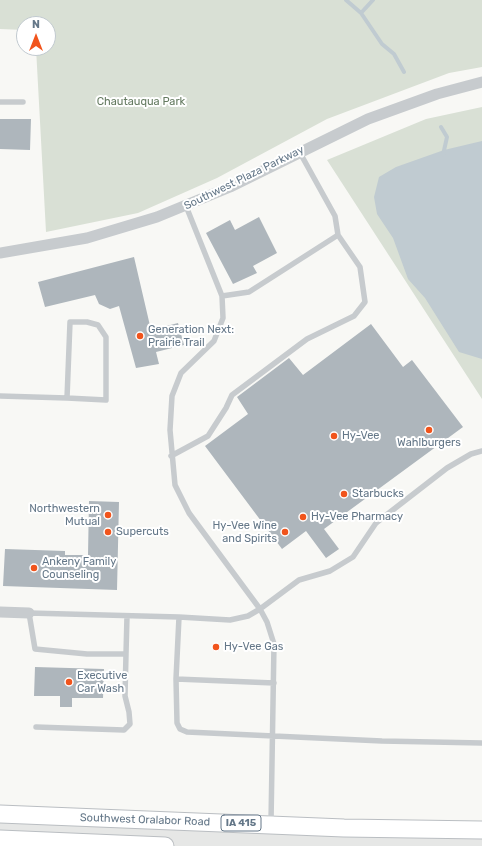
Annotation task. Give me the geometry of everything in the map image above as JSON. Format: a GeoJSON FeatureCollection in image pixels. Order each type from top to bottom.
{"type":"FeatureCollection","features":[{"type":"Feature","properties":{"kind":"main road","name":"Southwest Oralabor Road"},"geometry":{"type":"LineString","coordinates":[[0,814],[271,825],[482,830]]}},
{"type":"Feature","properties":{"kind":"main road"},"geometry":{"type":"LineString","coordinates":[[0,839],[166,846]]}},
{"type":"Feature","properties":{"kind":"street","name":"Southwest Plaza Parkway"},"geometry":{"type":"LineString","coordinates":[[0,253],[87,238],[124,229],[186,206],[390,110],[444,92],[482,82]]}},
{"type":"Feature","properties":{"kind":"street"},"geometry":{"type":"LineString","coordinates":[[0,612],[29,613]]}},
{"type":"Feature","properties":{"kind":"lane"},"geometry":{"type":"LineString","coordinates":[[0,102],[23,102]]}},
{"type":"Feature","properties":{"kind":"lane"},"geometry":{"type":"LineString","coordinates":[[171,456],[208,436],[226,408],[232,395],[307,339],[354,316],[365,302],[360,267],[338,235],[335,216],[299,152]]}},
{"type":"Feature","properties":{"kind":"lane"},"geometry":{"type":"LineString","coordinates":[[186,206],[222,296],[223,318],[214,341],[181,373],[172,396],[171,456],[175,485],[189,513],[260,609],[267,622],[274,644],[271,825]]}},
{"type":"Feature","properties":{"kind":"lane"},"geometry":{"type":"LineString","coordinates":[[222,296],[249,292],[338,235]]}},
{"type":"Feature","properties":{"kind":"lane"},"geometry":{"type":"LineString","coordinates":[[0,396],[106,400],[106,337],[98,325],[87,322],[70,322],[68,398]]}},
{"type":"Feature","properties":{"kind":"lane"},"geometry":{"type":"LineString","coordinates":[[126,654],[87,654],[35,649],[29,613],[179,617],[230,620],[248,616],[260,609],[299,580],[330,571],[353,557],[376,523],[447,468],[471,454],[482,451]]}},
{"type":"Feature","properties":{"kind":"lane"},"geometry":{"type":"LineString","coordinates":[[36,727],[124,730],[130,724],[125,696],[127,616]]}},
{"type":"Feature","properties":{"kind":"lane"},"geometry":{"type":"LineString","coordinates":[[179,617],[176,718],[180,729],[187,732],[455,744],[482,743]]}},
{"type":"Feature","properties":{"kind":"lane"},"geometry":{"type":"LineString","coordinates":[[176,679],[274,683]]}},
{"type":"Feature","properties":{"kind":"shaded area"},"geometry":{"type":"Polygon","coordinates":[[[482,141],[482,359],[459,352],[425,298],[408,279],[393,238],[377,214],[374,197],[379,177],[396,167],[444,150],[482,141]]]}},
{"type":"Feature","properties":{"kind":"shaded area"},"geometry":{"type":"Polygon","coordinates":[[[0,814],[482,830],[482,846],[0,846],[0,814]]]}},
{"type":"Feature","properties":{"kind":"green space","name":"Chautauqua Park"},"geometry":{"type":"Polygon","coordinates":[[[0,0],[482,0],[482,67],[449,73],[327,119],[217,178],[138,213],[46,232],[36,56],[56,56],[56,16],[16,16],[16,30],[0,29],[0,0]]]}},
{"type":"Feature","properties":{"kind":"green space"},"geometry":{"type":"Polygon","coordinates":[[[482,107],[482,399],[327,160],[426,119],[482,107]]]}},
{"type":"Feature","properties":{"kind":"building"},"geometry":{"type":"Polygon","coordinates":[[[0,119],[31,119],[30,150],[0,149],[0,119]]]}},
{"type":"Feature","properties":{"kind":"building"},"geometry":{"type":"Polygon","coordinates":[[[259,217],[277,253],[253,266],[257,273],[233,284],[206,233],[230,220],[235,230],[259,217]]]}},
{"type":"Feature","properties":{"kind":"building","name":"Generation Next: Prairie Trail"},"geometry":{"type":"Polygon","coordinates":[[[134,257],[151,330],[178,323],[184,345],[156,352],[159,364],[136,368],[119,306],[110,309],[99,304],[95,295],[45,307],[38,282],[134,257]]]}},
{"type":"Feature","properties":{"kind":"building","name":"Hy-Vee"},"geometry":{"type":"Polygon","coordinates":[[[371,324],[403,367],[412,360],[463,427],[324,529],[339,549],[326,558],[306,531],[282,549],[205,446],[248,414],[237,397],[289,358],[303,375],[371,324]]]}},
{"type":"Feature","properties":{"kind":"building"},"geometry":{"type":"Polygon","coordinates":[[[89,501],[119,502],[117,590],[3,586],[5,549],[65,551],[65,555],[88,555],[89,501]]]}},
{"type":"Feature","properties":{"kind":"building","name":"Executive Car Wash"},"geometry":{"type":"Polygon","coordinates":[[[35,667],[104,669],[103,698],[72,698],[72,707],[60,707],[60,696],[34,696],[35,667]]]}},
{"type":"Feature","properties":{"kind":"waterway"},"geometry":{"type":"LineString","coordinates":[[346,0],[361,13],[382,44],[394,54],[404,72]]}},
{"type":"Feature","properties":{"kind":"waterway"},"geometry":{"type":"LineString","coordinates":[[361,13],[373,0]]}},
{"type":"Feature","properties":{"kind":"waterway"},"geometry":{"type":"LineString","coordinates":[[441,127],[447,137],[443,155]]}},
{"type":"Feature","properties":{"kind":"place","name":"Generation Next: Prairie Trail"},"geometry":{"type":"Point","coordinates":[140,336]}},
{"type":"Feature","properties":{"kind":"place","name":"Wahlburgers"},"geometry":{"type":"Point","coordinates":[429,430]}},
{"type":"Feature","properties":{"kind":"place","name":"Hy-Vee"},"geometry":{"type":"Point","coordinates":[334,436]}},
{"type":"Feature","properties":{"kind":"place","name":"Starbucks"},"geometry":{"type":"Point","coordinates":[344,494]}},
{"type":"Feature","properties":{"kind":"place","name":"Northwestern Mutual"},"geometry":{"type":"Point","coordinates":[108,515]}},
{"type":"Feature","properties":{"kind":"place","name":"Hy-Vee Pharmacy"},"geometry":{"type":"Point","coordinates":[303,517]}},
{"type":"Feature","properties":{"kind":"place","name":"Supercuts"},"geometry":{"type":"Point","coordinates":[108,532]}},
{"type":"Feature","properties":{"kind":"place","name":"Hy-Vee Wine and Spirits"},"geometry":{"type":"Point","coordinates":[285,532]}},
{"type":"Feature","properties":{"kind":"place","name":"Ankeny Family Counseling"},"geometry":{"type":"Point","coordinates":[34,568]}},
{"type":"Feature","properties":{"kind":"place","name":"Hy-Vee Gas"},"geometry":{"type":"Point","coordinates":[216,647]}},
{"type":"Feature","properties":{"kind":"place","name":"Executive Car Wash"},"geometry":{"type":"Point","coordinates":[69,682]}}]}
